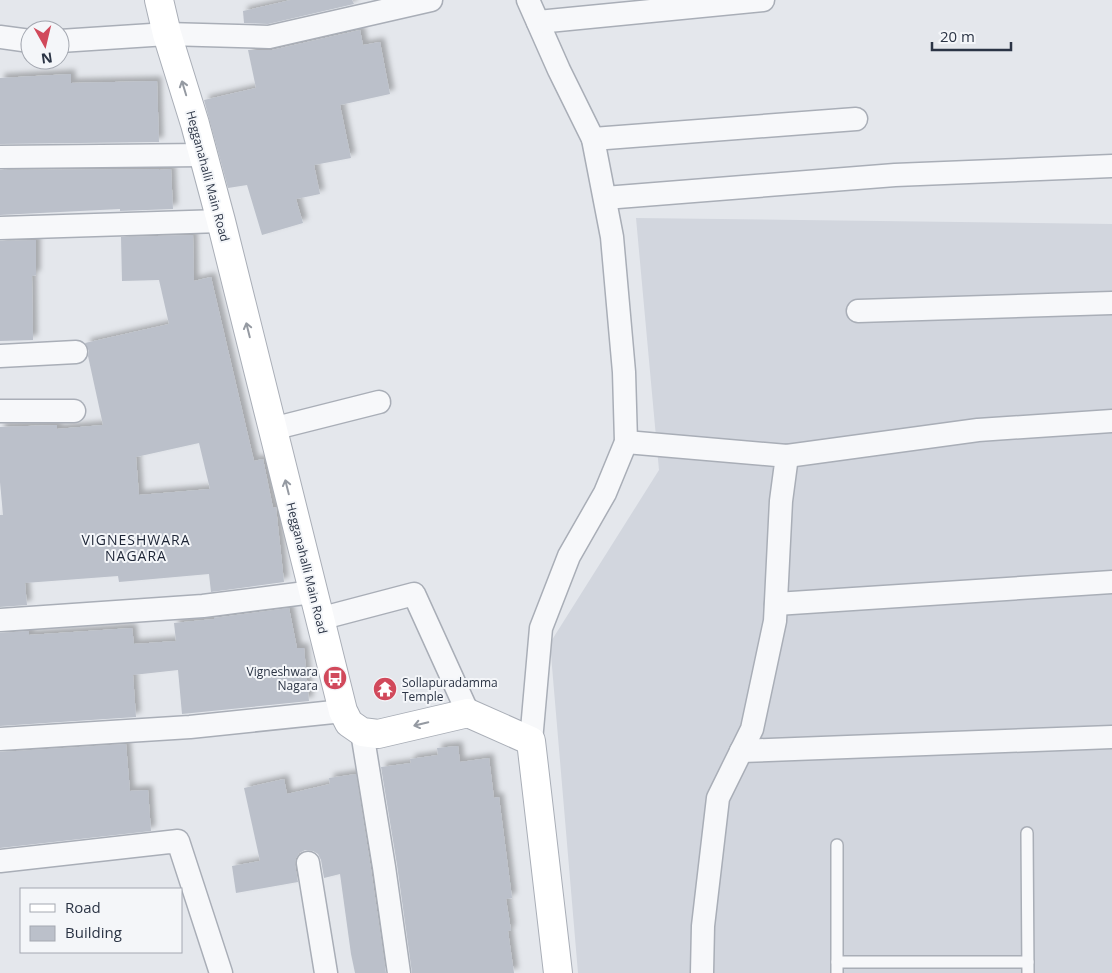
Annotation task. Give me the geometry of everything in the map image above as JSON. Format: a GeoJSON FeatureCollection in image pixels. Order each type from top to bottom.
{"type":"FeatureCollection","features":[{"type":"Feature","properties":{"kind":"main road","name":"Hegganahalli Main Road"},"geometry":{"type":"LineString","coordinates":[[159,0],[167,34],[204,155],[343,711],[349,723],[362,732]]}},
{"type":"Feature","properties":{"kind":"main road"},"geometry":{"type":"LineString","coordinates":[[362,732],[378,734],[468,713],[531,741],[558,973]]}},
{"type":"Feature","properties":{"kind":"street"},"geometry":{"type":"LineString","coordinates":[[70,40],[167,34],[269,37],[431,0]]}},
{"type":"Feature","properties":{"kind":"street"},"geometry":{"type":"LineString","coordinates":[[528,0],[559,70],[593,139],[612,237],[624,372],[626,442],[604,493],[569,556],[540,628],[531,741]]}},
{"type":"Feature","properties":{"kind":"street"},"geometry":{"type":"LineString","coordinates":[[538,22],[763,0]]}},
{"type":"Feature","properties":{"kind":"street"},"geometry":{"type":"LineString","coordinates":[[0,37],[20,40]]}},
{"type":"Feature","properties":{"kind":"street"},"geometry":{"type":"LineString","coordinates":[[593,139],[856,119]]}},
{"type":"Feature","properties":{"kind":"street"},"geometry":{"type":"LineString","coordinates":[[0,158],[204,155]]}},
{"type":"Feature","properties":{"kind":"street"},"geometry":{"type":"LineString","coordinates":[[604,198],[895,175],[1112,166]]}},
{"type":"Feature","properties":{"kind":"street"},"geometry":{"type":"LineString","coordinates":[[0,228],[221,221]]}},
{"type":"Feature","properties":{"kind":"street"},"geometry":{"type":"LineString","coordinates":[[858,312],[1112,303]]}},
{"type":"Feature","properties":{"kind":"street"},"geometry":{"type":"LineString","coordinates":[[0,356],[76,352]]}},
{"type":"Feature","properties":{"kind":"street"},"geometry":{"type":"LineString","coordinates":[[272,428],[379,402]]}},
{"type":"Feature","properties":{"kind":"street"},"geometry":{"type":"LineString","coordinates":[[0,410],[74,411]]}},
{"type":"Feature","properties":{"kind":"street"},"geometry":{"type":"LineString","coordinates":[[626,442],[787,456],[978,430],[1112,420]]}},
{"type":"Feature","properties":{"kind":"street"},"geometry":{"type":"LineString","coordinates":[[702,973],[703,926],[718,798],[752,728],[775,621],[781,501],[787,456]]}},
{"type":"Feature","properties":{"kind":"street"},"geometry":{"type":"LineString","coordinates":[[776,604],[1112,582]]}},
{"type":"Feature","properties":{"kind":"street"},"geometry":{"type":"LineString","coordinates":[[0,620],[203,606],[313,592]]}},
{"type":"Feature","properties":{"kind":"street"},"geometry":{"type":"LineString","coordinates":[[320,619],[414,594],[468,713]]}},
{"type":"Feature","properties":{"kind":"street"},"geometry":{"type":"LineString","coordinates":[[0,739],[190,727],[343,711]]}},
{"type":"Feature","properties":{"kind":"street"},"geometry":{"type":"LineString","coordinates":[[362,732],[399,973]]}},
{"type":"Feature","properties":{"kind":"street"},"geometry":{"type":"LineString","coordinates":[[741,751],[1112,737]]}},
{"type":"Feature","properties":{"kind":"street"},"geometry":{"type":"LineString","coordinates":[[0,860],[178,841],[221,973]]}},
{"type":"Feature","properties":{"kind":"street"},"geometry":{"type":"LineString","coordinates":[[308,864],[326,973]]}},
{"type":"Feature","properties":{"kind":"lane"},"geometry":{"type":"LineString","coordinates":[[837,845],[837,967],[1028,967],[1027,833]]}},
{"type":"Feature","properties":{"kind":"shaded area"},"geometry":{"type":"Polygon","coordinates":[[[636,218],[1112,224],[1112,973],[578,973],[550,643],[659,470],[636,218]]]}},
{"type":"Feature","properties":{"kind":"building"},"geometry":{"type":"Polygon","coordinates":[[[291,0],[352,0],[354,4],[268,24],[244,23],[243,11],[291,0]]]}},
{"type":"Feature","properties":{"kind":"building"},"geometry":{"type":"Polygon","coordinates":[[[360,30],[363,45],[380,42],[390,94],[340,105],[351,158],[314,165],[320,194],[296,199],[303,223],[262,235],[247,185],[228,188],[204,100],[256,88],[248,50],[272,50],[360,30]]]}},
{"type":"Feature","properties":{"kind":"building"},"geometry":{"type":"Polygon","coordinates":[[[71,74],[71,83],[157,81],[159,142],[0,144],[0,78],[71,74]]]}},
{"type":"Feature","properties":{"kind":"building"},"geometry":{"type":"Polygon","coordinates":[[[171,169],[173,209],[120,211],[120,209],[0,215],[0,170],[171,169]]]}},
{"type":"Feature","properties":{"kind":"building"},"geometry":{"type":"Polygon","coordinates":[[[193,235],[194,281],[211,277],[254,461],[263,459],[273,508],[276,507],[284,582],[211,592],[209,574],[119,582],[118,576],[25,583],[27,605],[0,607],[0,515],[3,515],[0,482],[0,427],[57,425],[57,429],[103,425],[88,356],[89,351],[85,343],[169,324],[159,280],[122,281],[121,237],[193,235]],[[199,443],[136,457],[139,495],[210,489],[199,443]]]}},
{"type":"Feature","properties":{"kind":"building"},"geometry":{"type":"Polygon","coordinates":[[[36,240],[36,275],[32,276],[33,340],[0,341],[0,241],[36,240]]]}},
{"type":"Feature","properties":{"kind":"building"},"geometry":{"type":"Polygon","coordinates":[[[289,608],[297,648],[304,648],[309,701],[182,714],[178,670],[133,675],[136,717],[0,726],[0,633],[29,631],[29,635],[132,628],[134,644],[176,641],[174,623],[289,608]]]}},
{"type":"Feature","properties":{"kind":"building"},"geometry":{"type":"Polygon","coordinates":[[[126,744],[130,791],[148,790],[151,831],[0,848],[0,752],[126,744]]]}},
{"type":"Feature","properties":{"kind":"building"},"geometry":{"type":"Polygon","coordinates":[[[458,746],[460,762],[489,758],[494,798],[499,797],[512,898],[506,899],[511,930],[508,931],[514,973],[412,973],[381,767],[411,763],[410,759],[438,755],[437,748],[458,746]]]}},
{"type":"Feature","properties":{"kind":"building"},"geometry":{"type":"Polygon","coordinates":[[[356,774],[386,973],[355,973],[340,874],[324,878],[321,860],[318,854],[313,851],[305,850],[299,853],[296,858],[295,865],[298,882],[236,893],[232,866],[260,861],[244,788],[284,779],[287,794],[330,784],[329,778],[356,774]]]}},
{"type":"Feature","properties":{"kind":"place","name":"Vigneshwara Nagara"},"geometry":{"type":"Point","coordinates":[335,678]}},
{"type":"Feature","properties":{"kind":"place","name":"Sollapuradamma Temple"},"geometry":{"type":"Point","coordinates":[385,689]}},
{"type":"Feature","properties":{"kind":"district","name":"VIGNESHWARA NAGARA"},"geometry":{"type":"Point","coordinates":[136,548]}}]}
